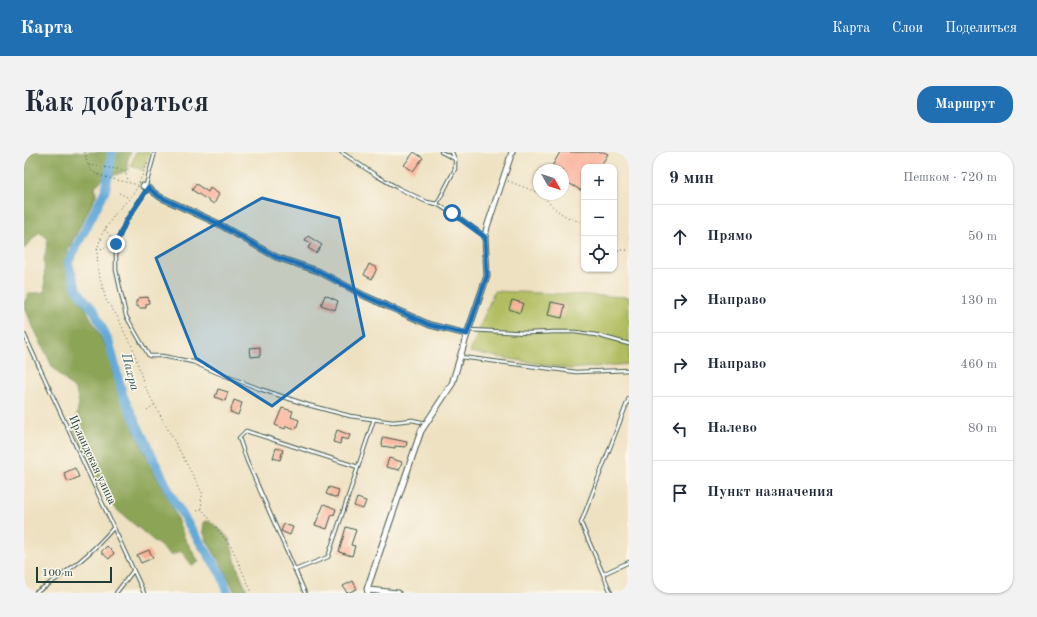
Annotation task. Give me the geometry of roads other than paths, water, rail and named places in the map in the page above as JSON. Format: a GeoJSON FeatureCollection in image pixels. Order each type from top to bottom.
{"type":"FeatureCollection","features":[{"type":"Feature","properties":{"kind":"street"},"geometry":{"type":"LineString","coordinates":[[398,593],[368,591],[415,447],[426,423],[452,384],[487,276],[485,237],[512,152]]}},
{"type":"Feature","properties":{"kind":"street"},"geometry":{"type":"LineString","coordinates":[[143,186],[160,197],[217,223],[276,257],[318,271],[365,296],[430,325],[468,332]]}},
{"type":"Feature","properties":{"kind":"lane"},"geometry":{"type":"LineString","coordinates":[[155,152],[146,184],[143,186],[116,244],[116,270],[126,316],[149,356],[162,356],[193,362],[218,374],[308,405],[350,416],[393,422],[412,420],[426,423]]}},
{"type":"Feature","properties":{"kind":"lane"},"geometry":{"type":"LineString","coordinates":[[341,152],[398,188],[427,202],[437,204],[460,218],[485,237]]}},
{"type":"Feature","properties":{"kind":"lane"},"geometry":{"type":"LineString","coordinates":[[441,152],[455,160]]}},
{"type":"Feature","properties":{"kind":"lane"},"geometry":{"type":"LineString","coordinates":[[437,204],[455,169],[455,160],[452,152]]}},
{"type":"Feature","properties":{"kind":"lane"},"geometry":{"type":"LineString","coordinates":[[468,332],[575,332],[596,335],[629,344]]}},
{"type":"Feature","properties":{"kind":"lane","name":"Ирландская улица"},"geometry":{"type":"LineString","coordinates":[[24,334],[144,593]]}},
{"type":"Feature","properties":{"kind":"lane"},"geometry":{"type":"LineString","coordinates":[[460,357],[576,372],[629,370]]}},
{"type":"Feature","properties":{"kind":"lane"},"geometry":{"type":"LineString","coordinates":[[611,593],[581,523],[629,398]]}},
{"type":"Feature","properties":{"kind":"lane"},"geometry":{"type":"LineString","coordinates":[[296,570],[328,557],[374,419]]}},
{"type":"Feature","properties":{"kind":"lane"},"geometry":{"type":"LineString","coordinates":[[305,593],[247,461],[240,438],[246,431],[358,467]]}},
{"type":"Feature","properties":{"kind":"lane"},"geometry":{"type":"LineString","coordinates":[[34,593],[79,562],[114,527]]}},
{"type":"Feature","properties":{"kind":"lane"},"geometry":{"type":"LineString","coordinates":[[604,574],[629,562]]}},
{"type":"Feature","properties":{"kind":"lane"},"geometry":{"type":"LineString","coordinates":[[116,593],[134,570]]}},
{"type":"Feature","properties":{"kind":"waterway","name":"Пахра"},"geometry":{"type":"LineString","coordinates":[[112,152],[105,191],[68,263],[77,290],[95,312],[110,345],[123,396],[173,499],[221,574],[228,593]]}}]}
